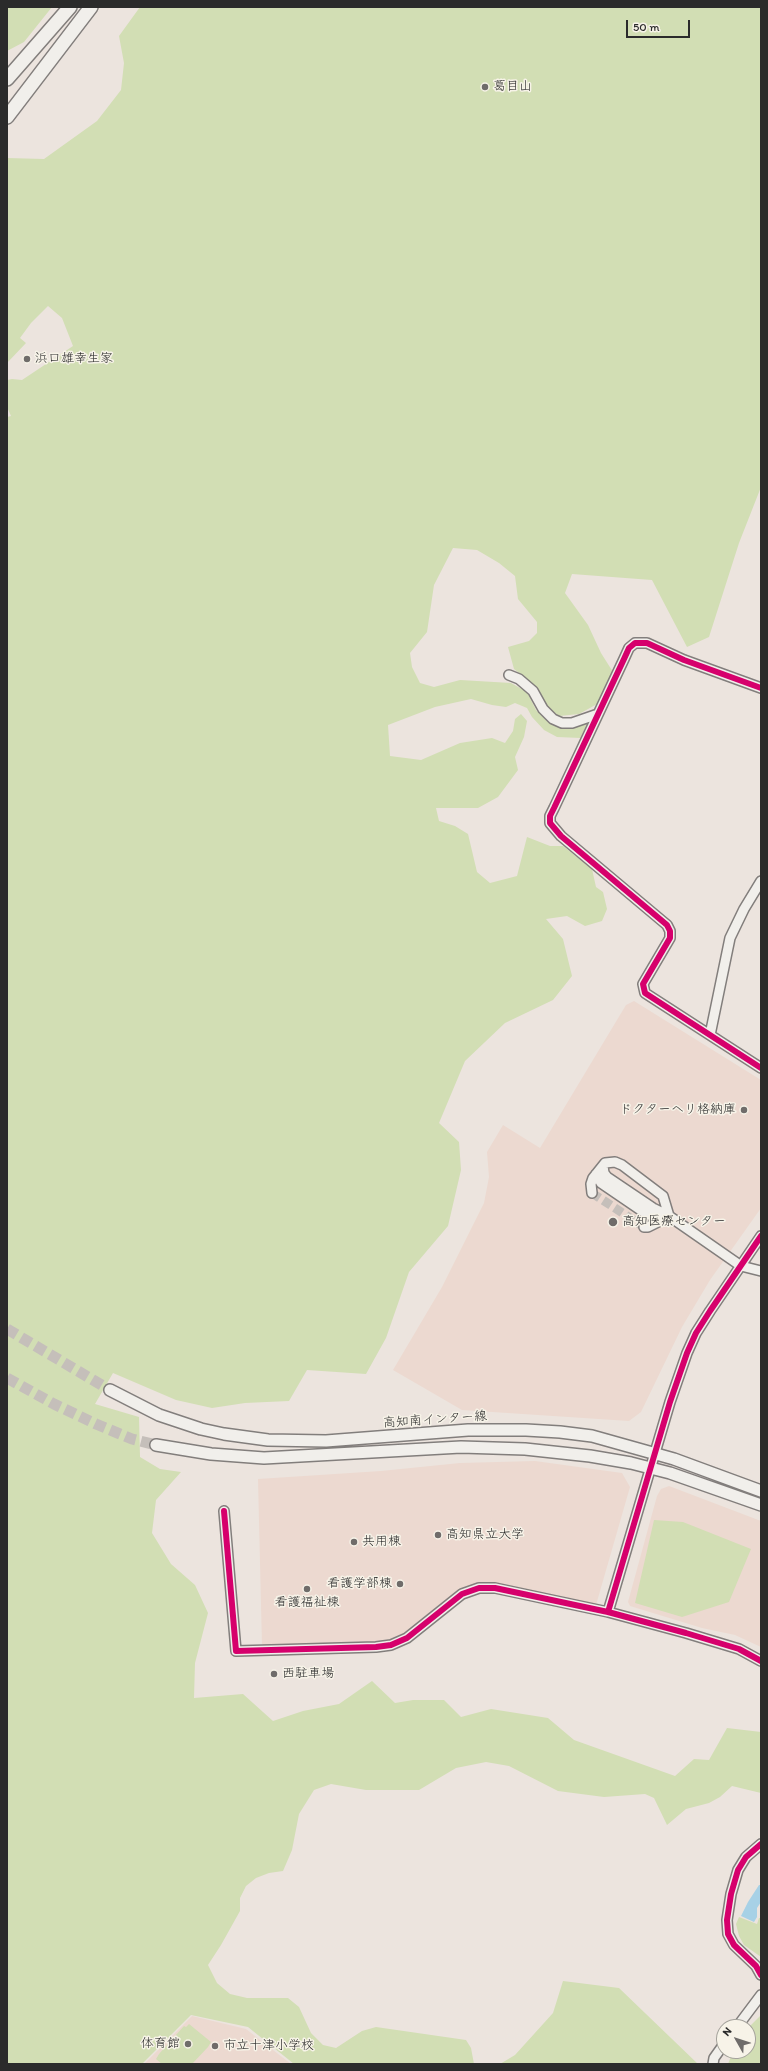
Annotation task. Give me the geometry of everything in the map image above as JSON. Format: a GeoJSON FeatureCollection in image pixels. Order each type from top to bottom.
{"type":"FeatureCollection","features":[{"type":"Feature","properties":{"kind":"highway"},"geometry":{"type":"LineString","coordinates":[[7,71],[62,7]]}},
{"type":"Feature","properties":{"kind":"highway"},"geometry":{"type":"LineString","coordinates":[[7,79],[70,7]]}},
{"type":"Feature","properties":{"kind":"highway"},"geometry":{"type":"LineString","coordinates":[[7,117],[91,7]]}},
{"type":"Feature","properties":{"kind":"main road","name":"高知南インター線"},"geometry":{"type":"LineString","coordinates":[[110,1390],[159,1415],[201,1429],[268,1440],[326,1441],[464,1430],[526,1430],[592,1436],[655,1454],[761,1491]]}},
{"type":"Feature","properties":{"kind":"main road","name":"高知南インター線"},"geometry":{"type":"LineString","coordinates":[[156,1445],[211,1454],[264,1458],[461,1446],[525,1449],[631,1462],[670,1473],[761,1505]]}},
{"type":"Feature","properties":{"kind":"street"},"geometry":{"type":"LineString","coordinates":[[761,688],[684,660],[641,642],[629,648],[550,816],[550,823],[561,836],[667,925],[670,931],[670,938],[646,978],[643,989],[648,995],[761,1068]]}},
{"type":"Feature","properties":{"kind":"street"},"geometry":{"type":"LineString","coordinates":[[509,675],[519,679],[533,691],[543,709],[553,719],[562,723],[572,723],[598,714]]}},
{"type":"Feature","properties":{"kind":"street"},"geometry":{"type":"LineString","coordinates":[[710,1035],[730,938],[744,909],[761,881]]}},
{"type":"Feature","properties":{"kind":"street"},"geometry":{"type":"LineString","coordinates":[[592,1193],[591,1184],[596,1174],[605,1163],[615,1162],[622,1165],[662,1196],[669,1216]]}},
{"type":"Feature","properties":{"kind":"street"},"geometry":{"type":"LineString","coordinates":[[603,1166],[604,1173],[607,1176],[653,1208],[669,1216],[741,1266],[761,1271]]}},
{"type":"Feature","properties":{"kind":"street"},"geometry":{"type":"LineString","coordinates":[[596,1174],[601,1183],[645,1213],[652,1216],[669,1216]]}},
{"type":"Feature","properties":{"kind":"street"},"geometry":{"type":"LineString","coordinates":[[644,1227],[648,1227],[669,1216]]}},
{"type":"Feature","properties":{"kind":"street"},"geometry":{"type":"LineString","coordinates":[[608,1612],[670,1402],[693,1340],[710,1311],[761,1236]]}},
{"type":"Feature","properties":{"kind":"street"},"geometry":{"type":"LineString","coordinates":[[224,1511],[236,1651],[376,1647],[391,1645],[407,1638],[462,1594],[479,1588],[495,1588],[608,1612],[722,1643],[739,1649],[761,1661]]}},
{"type":"Feature","properties":{"kind":"street"},"geometry":{"type":"LineString","coordinates":[[761,1844],[741,1863],[731,1894],[727,1920],[728,1934],[734,1945],[756,1966],[761,1975]]}},
{"type":"Feature","properties":{"kind":"street"},"geometry":{"type":"LineString","coordinates":[[743,2019],[761,1994]]}},
{"type":"Feature","properties":{"kind":"shaded area","name":"高知医療センター"},"geometry":{"type":"Polygon","coordinates":[[[634,1001],[761,1080],[761,1208],[710,1280],[682,1327],[641,1412],[629,1421],[462,1410],[393,1370],[442,1287],[484,1203],[489,1177],[487,1152],[503,1125],[540,1148],[626,1005],[634,1001]]]}},
{"type":"Feature","properties":{"kind":"shaded area","name":"高知県立大学"},"geometry":{"type":"Polygon","coordinates":[[[535,1461],[622,1473],[630,1487],[596,1605],[498,1583],[480,1584],[467,1587],[457,1593],[412,1629],[385,1642],[262,1646],[258,1479],[381,1471],[460,1463],[535,1461]]]}},
{"type":"Feature","properties":{"kind":"shaded area"},"geometry":{"type":"Polygon","coordinates":[[[669,1486],[761,1521],[761,1647],[735,1635],[702,1628],[630,1606],[628,1602],[657,1496],[661,1489],[669,1486]]]}},
{"type":"Feature","properties":{"kind":"shaded area","name":"市立十津小学校"},"geometry":{"type":"Polygon","coordinates":[[[192,2016],[246,2029],[291,2064],[144,2064],[192,2016]]]}},
{"type":"Feature","properties":{"kind":"green space"},"geometry":{"type":"Polygon","coordinates":[[[7,7],[52,7],[24,42],[7,51],[7,7]]]}},
{"type":"Feature","properties":{"kind":"green space"},"geometry":{"type":"Polygon","coordinates":[[[140,7],[761,7],[761,487],[739,543],[709,637],[687,647],[652,580],[572,574],[565,593],[588,625],[601,653],[613,672],[599,703],[579,714],[559,716],[547,707],[538,688],[514,669],[508,647],[529,641],[537,633],[537,622],[518,599],[515,576],[499,563],[477,550],[453,548],[434,585],[427,632],[410,653],[412,667],[420,683],[434,687],[460,680],[511,683],[527,692],[536,710],[549,723],[560,727],[587,723],[581,738],[557,737],[544,730],[532,717],[527,708],[515,703],[506,707],[471,699],[435,707],[388,725],[390,756],[421,760],[460,743],[492,738],[505,743],[513,731],[515,719],[521,714],[527,721],[524,737],[515,757],[518,770],[498,797],[478,808],[436,808],[439,821],[455,826],[468,834],[477,872],[490,883],[517,876],[527,837],[550,846],[563,846],[592,869],[596,887],[603,892],[607,909],[602,921],[585,926],[567,916],[546,919],[563,939],[572,976],[553,1000],[505,1023],[465,1061],[439,1123],[459,1142],[461,1170],[448,1226],[409,1272],[386,1338],[366,1374],[307,1370],[289,1401],[245,1403],[212,1408],[176,1400],[113,1373],[95,1404],[139,1417],[140,1457],[160,1469],[181,1472],[156,1500],[152,1533],[171,1564],[195,1585],[208,1613],[195,1663],[194,1698],[243,1694],[273,1721],[303,1711],[339,1704],[372,1681],[395,1703],[413,1700],[444,1700],[461,1717],[491,1709],[548,1718],[574,1740],[675,1776],[694,1759],[709,1760],[727,1728],[761,1732],[761,1793],[732,1786],[720,1797],[709,1803],[686,1809],[667,1825],[654,1798],[645,1794],[604,1797],[558,1791],[509,1766],[486,1762],[456,1768],[419,1790],[366,1790],[331,1784],[314,1790],[299,1814],[292,1850],[283,1871],[269,1873],[256,1878],[246,1886],[240,1898],[240,1911],[208,1965],[217,1983],[230,1994],[247,1998],[288,1998],[299,2007],[311,2033],[323,2045],[336,2048],[362,2031],[376,2027],[466,2040],[471,2048],[474,2064],[294,2064],[248,2027],[191,2015],[142,2064],[7,2064],[7,417],[11,416],[7,407],[7,380],[22,380],[73,346],[62,318],[48,306],[31,323],[20,338],[26,343],[7,363],[7,158],[44,159],[97,121],[121,90],[124,63],[119,36],[140,7]]]}},
{"type":"Feature","properties":{"kind":"green space"},"geometry":{"type":"Polygon","coordinates":[[[654,1520],[683,1522],[751,1549],[729,1602],[682,1617],[635,1603],[654,1520]]]}},
{"type":"Feature","properties":{"kind":"green space"},"geometry":{"type":"Polygon","coordinates":[[[739,1917],[757,1924],[759,1918],[761,1918],[761,1957],[744,1945],[739,1936],[736,1924],[739,1917]]]}},
{"type":"Feature","properties":{"kind":"green space"},"geometry":{"type":"Polygon","coordinates":[[[563,1981],[619,1988],[698,2064],[500,2064],[515,2055],[553,2013],[563,1981]]]}},
{"type":"Feature","properties":{"kind":"green space"},"geometry":{"type":"Polygon","coordinates":[[[761,2015],[761,2064],[728,2064],[730,2059],[756,2059],[756,2020],[761,2015]]]}},
{"type":"Feature","properties":{"kind":"green space","name":"体育館"},"geometry":{"type":"Polygon","coordinates":[[[189,2024],[211,2042],[208,2047],[192,2064],[162,2064],[156,2059],[159,2054],[184,2026],[186,2027],[189,2024]]]}},
{"type":"Feature","properties":{"kind":"water"},"geometry":{"type":"Polygon","coordinates":[[[759,1885],[761,1885],[761,1902],[757,1908],[757,1917],[754,1922],[741,1916],[759,1885]]]}},
{"type":"Feature","properties":{"kind":"tunnel"},"geometry":{"type":"LineString","coordinates":[[592,1193],[644,1227]]}},
{"type":"Feature","properties":{"kind":"tunnel"},"geometry":{"type":"LineString","coordinates":[[7,1329],[110,1390]]}},
{"type":"Feature","properties":{"kind":"tunnel"},"geometry":{"type":"LineString","coordinates":[[7,1378],[54,1404],[96,1424],[132,1439],[156,1445]]}},
{"type":"Feature","properties":{"kind":"cycle path"},"geometry":{"type":"LineString","coordinates":[[761,688],[684,660],[647,643],[635,643],[629,648],[550,816],[550,823],[561,836],[667,925],[670,931],[670,938],[643,984],[645,993],[761,1068]]}},
{"type":"Feature","properties":{"kind":"cycle path"},"geometry":{"type":"LineString","coordinates":[[608,1612],[670,1402],[687,1353],[696,1333],[761,1236]]}},
{"type":"Feature","properties":{"kind":"cycle path"},"geometry":{"type":"LineString","coordinates":[[224,1511],[236,1651],[376,1647],[391,1645],[407,1638],[462,1594],[479,1588],[495,1588],[608,1612],[686,1633],[739,1649],[761,1661]]}},
{"type":"Feature","properties":{"kind":"cycle path"},"geometry":{"type":"LineString","coordinates":[[761,1844],[746,1857],[738,1870],[731,1894],[727,1920],[728,1934],[734,1945],[756,1966],[761,1975]]}},
{"type":"Feature","properties":{"kind":"place","name":"葛目山"},"geometry":{"type":"Point","coordinates":[485,87]}},
{"type":"Feature","properties":{"kind":"place","name":"浜口雄幸生家"},"geometry":{"type":"Point","coordinates":[27,359]}},
{"type":"Feature","properties":{"kind":"place","name":"ドクターヘリ格納庫"},"geometry":{"type":"Point","coordinates":[744,1110]}},
{"type":"Feature","properties":{"kind":"place","name":"高知医療センター"},"geometry":{"type":"Point","coordinates":[613,1222]}},
{"type":"Feature","properties":{"kind":"place","name":"高知県立大学"},"geometry":{"type":"Point","coordinates":[438,1535]}},
{"type":"Feature","properties":{"kind":"place","name":"共用棟"},"geometry":{"type":"Point","coordinates":[354,1542]}},
{"type":"Feature","properties":{"kind":"place","name":"看護学部棟"},"geometry":{"type":"Point","coordinates":[400,1584]}},
{"type":"Feature","properties":{"kind":"place","name":"看護福祉棟"},"geometry":{"type":"Point","coordinates":[307,1589]}},
{"type":"Feature","properties":{"kind":"place","name":"西駐車場"},"geometry":{"type":"Point","coordinates":[274,1674]}},
{"type":"Feature","properties":{"kind":"place","name":"体育館"},"geometry":{"type":"Point","coordinates":[188,2044]}},
{"type":"Feature","properties":{"kind":"place","name":"市立十津小学校"},"geometry":{"type":"Point","coordinates":[215,2046]}}]}
